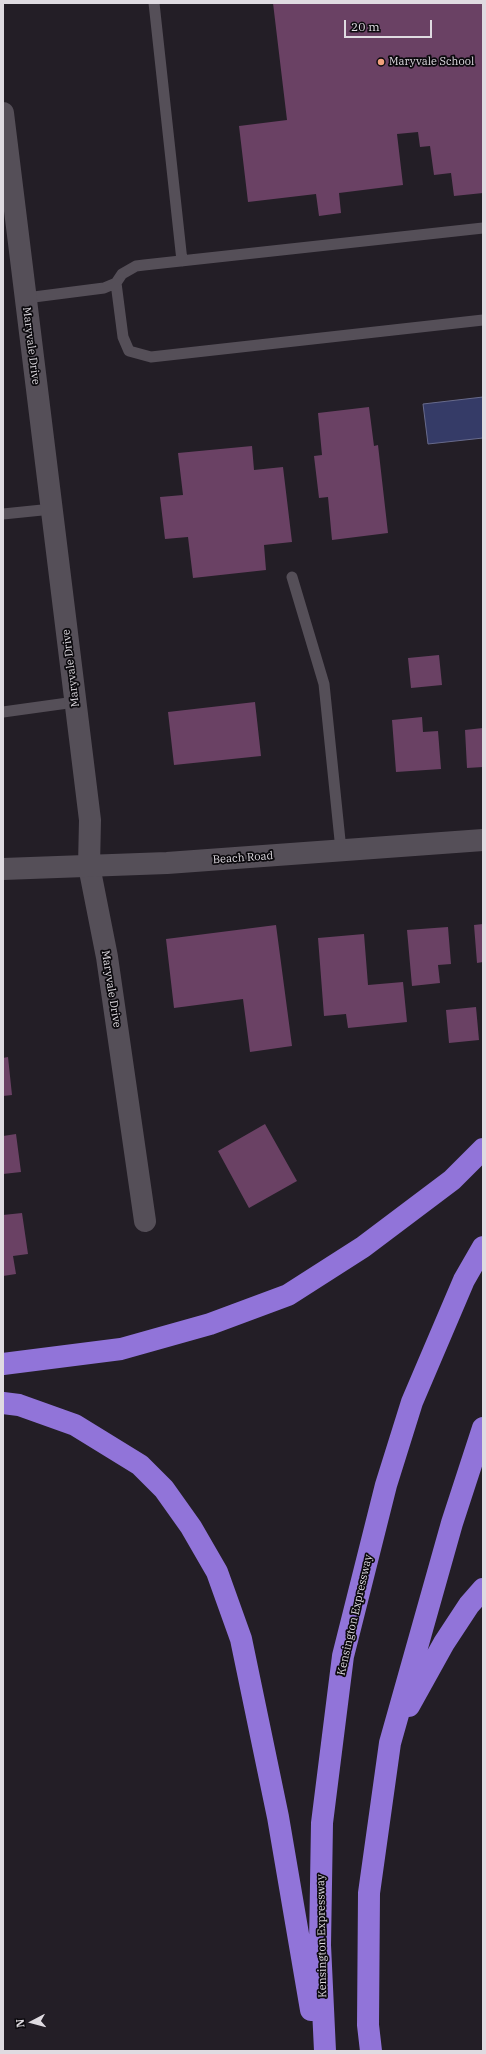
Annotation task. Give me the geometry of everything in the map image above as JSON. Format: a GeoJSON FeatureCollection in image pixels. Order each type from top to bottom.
{"type":"FeatureCollection","features":[{"type":"Feature","properties":{"kind":"highway"},"geometry":{"type":"LineString","coordinates":[[3,1364],[121,1349],[210,1324],[288,1295],[363,1247],[452,1180],[483,1149]]}},
{"type":"Feature","properties":{"kind":"highway","name":"Kensington Expressway"},"geometry":{"type":"LineString","coordinates":[[325,2051],[320,1945],[322,1823],[343,1656],[386,1485],[412,1402],[464,1280],[483,1247]]}},
{"type":"Feature","properties":{"kind":"highway"},"geometry":{"type":"LineString","coordinates":[[3,1403],[19,1406],[76,1425],[140,1465],[164,1489],[182,1514],[217,1572],[241,1639],[278,1817],[318,2051]]}},
{"type":"Feature","properties":{"kind":"highway"},"geometry":{"type":"LineString","coordinates":[[371,2051],[368,2025],[369,1892],[390,1743],[452,1523],[483,1428]]}},
{"type":"Feature","properties":{"kind":"highway"},"geometry":{"type":"LineString","coordinates":[[390,1743],[444,1643],[469,1605],[483,1589]]}},
{"type":"Feature","properties":{"kind":"street","name":"Maryvale Drive"},"geometry":{"type":"LineString","coordinates":[[3,113],[90,820],[89,866],[107,957],[145,1221]]}},
{"type":"Feature","properties":{"kind":"street","name":"Beach Road"},"geometry":{"type":"LineString","coordinates":[[3,869],[167,863],[483,840]]}},
{"type":"Feature","properties":{"kind":"lane"},"geometry":{"type":"LineString","coordinates":[[154,3],[182,261]]}},
{"type":"Feature","properties":{"kind":"lane"},"geometry":{"type":"LineString","coordinates":[[26,298],[104,288],[116,283],[122,274],[136,266],[483,228]]}},
{"type":"Feature","properties":{"kind":"lane"},"geometry":{"type":"LineString","coordinates":[[116,283],[122,337],[129,351],[152,357],[483,320]]}},
{"type":"Feature","properties":{"kind":"lane"},"geometry":{"type":"LineString","coordinates":[[3,514],[52,509]]}},
{"type":"Feature","properties":{"kind":"lane"},"geometry":{"type":"LineString","coordinates":[[292,577],[324,684],[341,850]]}},
{"type":"Feature","properties":{"kind":"lane"},"geometry":{"type":"LineString","coordinates":[[3,712],[75,702]]}},
{"type":"Feature","properties":{"kind":"water"},"geometry":{"type":"Polygon","coordinates":[[[483,397],[483,438],[428,444],[423,404],[483,397]]]}},
{"type":"Feature","properties":{"kind":"building","name":"Maryvale School"},"geometry":{"type":"Polygon","coordinates":[[[273,3],[483,3],[483,193],[454,196],[451,173],[434,175],[430,146],[420,147],[418,132],[397,134],[403,185],[339,193],[341,213],[319,216],[316,194],[248,202],[239,126],[287,120],[273,3]]]}},
{"type":"Feature","properties":{"kind":"building"},"geometry":{"type":"Polygon","coordinates":[[[369,407],[374,446],[378,445],[388,533],[332,540],[328,497],[319,498],[314,456],[322,455],[318,413],[369,407]]]}},
{"type":"Feature","properties":{"kind":"building"},"geometry":{"type":"Polygon","coordinates":[[[252,446],[254,470],[283,467],[292,542],[264,545],[266,570],[193,578],[188,537],[165,539],[160,497],[183,495],[178,453],[252,446]]]}},
{"type":"Feature","properties":{"kind":"building"},"geometry":{"type":"Polygon","coordinates":[[[439,655],[442,685],[411,688],[408,658],[439,655]]]}},
{"type":"Feature","properties":{"kind":"building"},"geometry":{"type":"Polygon","coordinates":[[[255,702],[261,756],[174,765],[168,712],[255,702]]]}},
{"type":"Feature","properties":{"kind":"building"},"geometry":{"type":"Polygon","coordinates":[[[422,717],[423,732],[438,731],[441,769],[396,772],[392,720],[422,717]]]}},
{"type":"Feature","properties":{"kind":"building"},"geometry":{"type":"Polygon","coordinates":[[[483,728],[483,767],[467,768],[465,730],[483,728]]]}},
{"type":"Feature","properties":{"kind":"building"},"geometry":{"type":"Polygon","coordinates":[[[483,924],[483,962],[477,963],[474,925],[483,924]]]}},
{"type":"Feature","properties":{"kind":"building"},"geometry":{"type":"Polygon","coordinates":[[[276,925],[292,1046],[250,1052],[243,999],[174,1008],[166,939],[276,925]]]}},
{"type":"Feature","properties":{"kind":"building"},"geometry":{"type":"Polygon","coordinates":[[[448,927],[451,964],[438,965],[440,983],[412,986],[407,930],[448,927]]]}},
{"type":"Feature","properties":{"kind":"building"},"geometry":{"type":"Polygon","coordinates":[[[364,934],[368,985],[403,982],[407,1022],[348,1028],[346,1014],[324,1016],[318,938],[364,934]]]}},
{"type":"Feature","properties":{"kind":"building"},"geometry":{"type":"Polygon","coordinates":[[[476,1007],[479,1040],[449,1043],[446,1010],[476,1007]]]}},
{"type":"Feature","properties":{"kind":"building"},"geometry":{"type":"Polygon","coordinates":[[[8,1057],[12,1095],[3,1096],[3,1058],[8,1057]]]}},
{"type":"Feature","properties":{"kind":"building"},"geometry":{"type":"Polygon","coordinates":[[[265,1124],[297,1181],[249,1208],[218,1151],[265,1124]]]}},
{"type":"Feature","properties":{"kind":"building"},"geometry":{"type":"Polygon","coordinates":[[[16,1134],[21,1172],[3,1174],[3,1136],[16,1134]]]}},
{"type":"Feature","properties":{"kind":"building"},"geometry":{"type":"Polygon","coordinates":[[[22,1213],[28,1254],[13,1256],[16,1274],[3,1276],[3,1215],[22,1213]]]}},
{"type":"Feature","properties":{"kind":"place","name":"Maryvale School"},"geometry":{"type":"Point","coordinates":[381,62]}}]}
